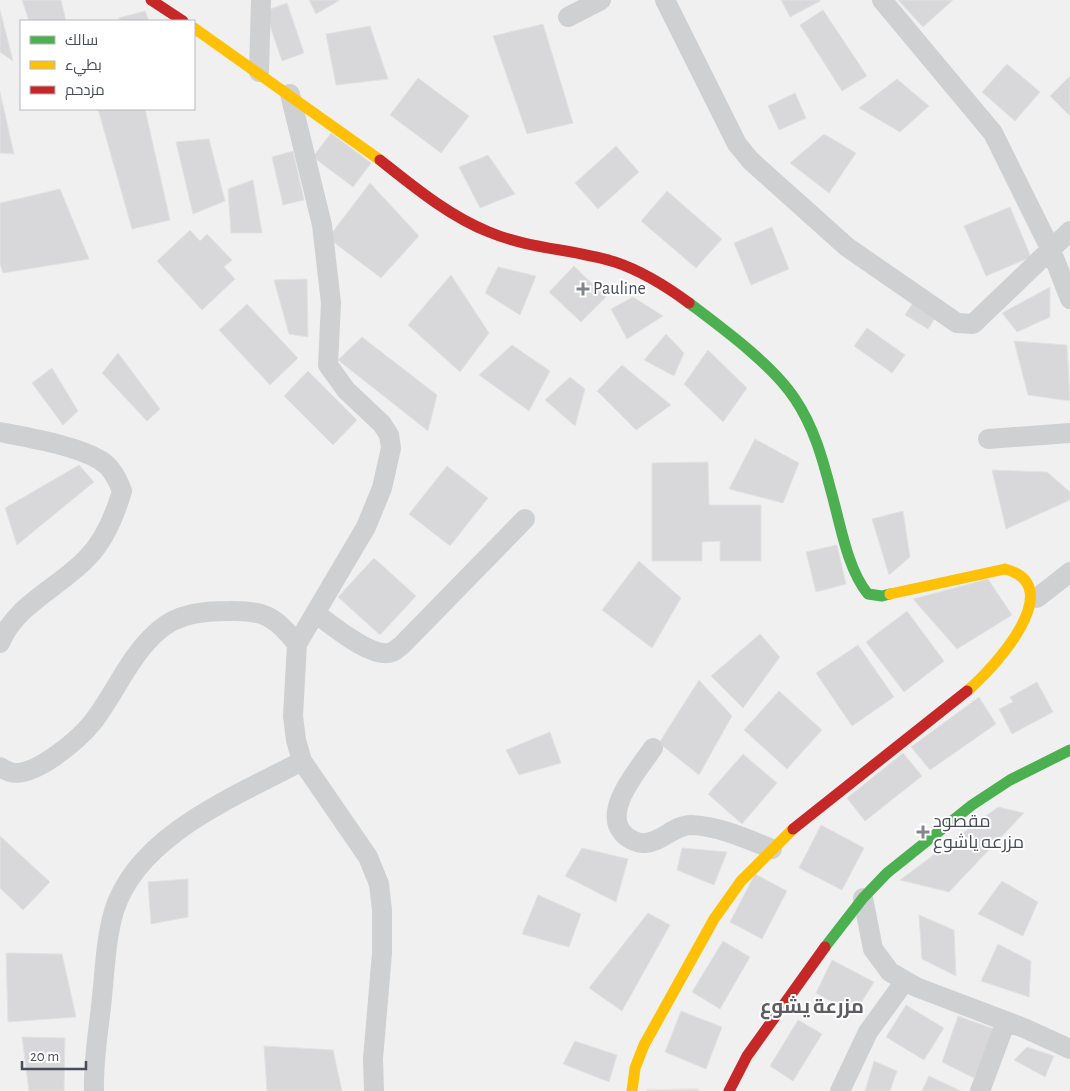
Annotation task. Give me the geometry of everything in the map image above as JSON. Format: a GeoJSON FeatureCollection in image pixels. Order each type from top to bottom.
{"type":"FeatureCollection","features":[{"type":"Feature","properties":{"kind":"street"},"geometry":{"type":"LineString","coordinates":[[152,0],[182,20]]}},
{"type":"Feature","properties":{"kind":"street"},"geometry":{"type":"LineString","coordinates":[[259,72],[261,0]]}},
{"type":"Feature","properties":{"kind":"street"},"geometry":{"type":"LineString","coordinates":[[568,18],[601,0]]}},
{"type":"Feature","properties":{"kind":"street"},"geometry":{"type":"LineString","coordinates":[[665,0],[737,144],[751,161],[847,247],[947,317],[962,325],[973,324],[1070,231]]}},
{"type":"Feature","properties":{"kind":"street"},"geometry":{"type":"LineString","coordinates":[[882,0],[993,133],[1051,250],[1070,299]]}},
{"type":"Feature","properties":{"kind":"street"},"geometry":{"type":"LineString","coordinates":[[195,29],[259,72],[429,196],[471,224],[496,236],[617,262],[645,274],[677,295],[748,351],[785,386],[800,404],[821,460],[855,577],[868,594],[882,596],[1005,569],[1017,570],[1029,578],[1037,598]]}},
{"type":"Feature","properties":{"kind":"street"},"geometry":{"type":"LineString","coordinates":[[290,94],[322,226],[331,303],[328,365],[346,390],[382,424],[389,435],[391,448],[382,488],[366,527],[297,644],[294,716],[296,740],[302,761],[368,857],[379,884],[382,910],[382,953],[373,1059],[374,1091]]}},
{"type":"Feature","properties":{"kind":"street"},"geometry":{"type":"LineString","coordinates":[[0,432],[61,446],[101,460],[113,472],[122,491],[105,535],[87,558],[38,598],[15,620],[0,643]]}},
{"type":"Feature","properties":{"kind":"street"},"geometry":{"type":"LineString","coordinates":[[988,439],[1070,433]]}},
{"type":"Feature","properties":{"kind":"street"},"geometry":{"type":"LineString","coordinates":[[315,614],[364,647],[380,653],[391,652],[402,645],[524,519]]}},
{"type":"Feature","properties":{"kind":"street"},"geometry":{"type":"LineString","coordinates":[[632,1091],[636,1066],[651,1032],[703,939],[740,882],[792,829],[973,688],[1007,652],[1031,619],[1037,598],[1070,572]]}},
{"type":"Feature","properties":{"kind":"street"},"geometry":{"type":"LineString","coordinates":[[0,767],[11,773],[29,771],[69,746],[92,724],[135,657],[158,631],[189,614],[244,610],[273,618],[297,644]]}},
{"type":"Feature","properties":{"kind":"street"},"geometry":{"type":"LineString","coordinates":[[653,748],[618,802],[618,827],[625,836],[643,844],[656,842],[684,826],[692,825],[734,834],[772,849]]}},
{"type":"Feature","properties":{"kind":"street"},"geometry":{"type":"LineString","coordinates":[[728,1091],[747,1056],[804,974],[863,898],[887,873],[956,816],[1010,780],[1070,750]]}},
{"type":"Feature","properties":{"kind":"street"},"geometry":{"type":"LineString","coordinates":[[94,1091],[93,1066],[107,943],[114,910],[126,883],[155,849],[182,828],[228,800],[302,761]]}},
{"type":"Feature","properties":{"kind":"street"},"geometry":{"type":"LineString","coordinates":[[863,898],[871,941],[877,955],[890,972],[905,981],[1006,1021],[1070,1049]]}},
{"type":"Feature","properties":{"kind":"street"},"geometry":{"type":"LineString","coordinates":[[840,1091],[868,1032],[905,981]]}},
{"type":"Feature","properties":{"kind":"street"},"geometry":{"type":"LineString","coordinates":[[980,1091],[1006,1021]]}},
{"type":"Feature","properties":{"kind":"building"},"geometry":{"type":"Polygon","coordinates":[[[22,0],[61,0],[66,20],[29,20],[22,0]]]}},
{"type":"Feature","properties":{"kind":"building"},"geometry":{"type":"Polygon","coordinates":[[[309,0],[340,0],[316,14],[309,0]]]}},
{"type":"Feature","properties":{"kind":"building"},"geometry":{"type":"Polygon","coordinates":[[[781,0],[820,0],[820,1],[790,17],[781,0]]]}},
{"type":"Feature","properties":{"kind":"building"},"geometry":{"type":"Polygon","coordinates":[[[898,0],[953,0],[923,27],[898,0]]]}},
{"type":"Feature","properties":{"kind":"building"},"geometry":{"type":"Polygon","coordinates":[[[287,3],[304,53],[282,61],[265,11],[287,3]]]}},
{"type":"Feature","properties":{"kind":"building"},"geometry":{"type":"Polygon","coordinates":[[[0,10],[13,61],[0,52],[0,10]]]}},
{"type":"Feature","properties":{"kind":"building"},"geometry":{"type":"Polygon","coordinates":[[[823,10],[867,76],[842,91],[800,25],[823,10]]]}},
{"type":"Feature","properties":{"kind":"building"},"geometry":{"type":"Polygon","coordinates":[[[145,11],[149,20],[120,20],[119,18],[145,11]]]}},
{"type":"Feature","properties":{"kind":"building"},"geometry":{"type":"Polygon","coordinates":[[[543,24],[573,123],[527,134],[493,36],[543,24]]]}},
{"type":"Feature","properties":{"kind":"building"},"geometry":{"type":"Polygon","coordinates":[[[370,26],[388,79],[336,85],[326,34],[370,26]]]}},
{"type":"Feature","properties":{"kind":"building"},"geometry":{"type":"Polygon","coordinates":[[[1007,64],[1040,92],[1015,121],[982,92],[1007,64]]]}},
{"type":"Feature","properties":{"kind":"building"},"geometry":{"type":"Polygon","coordinates":[[[1070,76],[1070,116],[1050,96],[1070,76]]]}},
{"type":"Feature","properties":{"kind":"building"},"geometry":{"type":"Polygon","coordinates":[[[418,78],[469,116],[441,153],[390,115],[418,78]]]}},
{"type":"Feature","properties":{"kind":"building"},"geometry":{"type":"Polygon","coordinates":[[[897,79],[929,106],[900,132],[859,108],[897,79]]]}},
{"type":"Feature","properties":{"kind":"building"},"geometry":{"type":"Polygon","coordinates":[[[0,92],[14,154],[0,153],[0,92]]]}},
{"type":"Feature","properties":{"kind":"building"},"geometry":{"type":"Polygon","coordinates":[[[795,93],[806,118],[779,130],[768,106],[795,93]]]}},
{"type":"Feature","properties":{"kind":"building"},"geometry":{"type":"Polygon","coordinates":[[[98,110],[145,110],[170,220],[132,229],[98,110]]]}},
{"type":"Feature","properties":{"kind":"building"},"geometry":{"type":"Polygon","coordinates":[[[331,133],[371,163],[353,187],[313,157],[331,133]]]}},
{"type":"Feature","properties":{"kind":"building"},"geometry":{"type":"Polygon","coordinates":[[[824,134],[856,153],[829,193],[790,163],[824,134]]]}},
{"type":"Feature","properties":{"kind":"building"},"geometry":{"type":"Polygon","coordinates":[[[209,139],[225,201],[193,214],[176,142],[209,139]]]}},
{"type":"Feature","properties":{"kind":"building"},"geometry":{"type":"Polygon","coordinates":[[[616,146],[639,172],[598,209],[575,183],[616,146]]]}},
{"type":"Feature","properties":{"kind":"building"},"geometry":{"type":"Polygon","coordinates":[[[293,151],[304,200],[283,205],[272,157],[293,151]]]}},
{"type":"Feature","properties":{"kind":"building"},"geometry":{"type":"Polygon","coordinates":[[[488,155],[515,194],[480,208],[459,167],[488,155]]]}},
{"type":"Feature","properties":{"kind":"building"},"geometry":{"type":"Polygon","coordinates":[[[253,180],[262,233],[231,233],[228,189],[253,180]]]}},
{"type":"Feature","properties":{"kind":"building"},"geometry":{"type":"Polygon","coordinates":[[[370,183],[419,236],[381,278],[328,238],[370,183]]]}},
{"type":"Feature","properties":{"kind":"building"},"geometry":{"type":"Polygon","coordinates":[[[60,189],[89,259],[3,273],[0,264],[0,203],[60,189]]]}},
{"type":"Feature","properties":{"kind":"building"},"geometry":{"type":"Polygon","coordinates":[[[667,191],[722,239],[696,268],[641,221],[667,191]]]}},
{"type":"Feature","properties":{"kind":"building"},"geometry":{"type":"Polygon","coordinates":[[[1010,207],[1031,257],[986,276],[964,226],[1010,207]]]}},
{"type":"Feature","properties":{"kind":"building"},"geometry":{"type":"Polygon","coordinates":[[[772,227],[789,269],[751,285],[734,243],[772,227]]]}},
{"type":"Feature","properties":{"kind":"building"},"geometry":{"type":"Polygon","coordinates":[[[190,230],[200,241],[207,234],[232,260],[224,267],[235,279],[202,310],[157,261],[190,230]]]}},
{"type":"Feature","properties":{"kind":"building"},"geometry":{"type":"Polygon","coordinates":[[[574,266],[606,297],[581,322],[549,292],[574,266]]]}},
{"type":"Feature","properties":{"kind":"building"},"geometry":{"type":"Polygon","coordinates":[[[498,267],[536,276],[520,315],[485,293],[498,267]]]}},
{"type":"Feature","properties":{"kind":"building"},"geometry":{"type":"Polygon","coordinates":[[[451,275],[489,333],[460,372],[408,325],[451,275]]]}},
{"type":"Feature","properties":{"kind":"building"},"geometry":{"type":"Polygon","coordinates":[[[307,279],[308,337],[289,334],[274,280],[307,279]]]}},
{"type":"Feature","properties":{"kind":"building"},"geometry":{"type":"Polygon","coordinates":[[[1050,287],[1050,317],[1017,332],[1002,313],[1050,287]]]}},
{"type":"Feature","properties":{"kind":"building"},"geometry":{"type":"Polygon","coordinates":[[[633,297],[663,316],[627,339],[611,309],[633,297]]]}},
{"type":"Feature","properties":{"kind":"building"},"geometry":{"type":"Polygon","coordinates":[[[914,301],[937,315],[928,329],[905,315],[914,301]]]}},
{"type":"Feature","properties":{"kind":"building"},"geometry":{"type":"Polygon","coordinates":[[[247,304],[298,358],[270,385],[219,330],[247,304]]]}},
{"type":"Feature","properties":{"kind":"building"},"geometry":{"type":"Polygon","coordinates":[[[867,328],[905,355],[892,373],[854,346],[867,328]]]}},
{"type":"Feature","properties":{"kind":"building"},"geometry":{"type":"Polygon","coordinates":[[[666,334],[684,353],[674,376],[644,360],[666,334]]]}},
{"type":"Feature","properties":{"kind":"building"},"geometry":{"type":"Polygon","coordinates":[[[362,337],[437,395],[428,431],[338,360],[362,337]]]}},
{"type":"Feature","properties":{"kind":"building"},"geometry":{"type":"Polygon","coordinates":[[[1014,341],[1067,345],[1070,401],[1028,395],[1014,341]]]}},
{"type":"Feature","properties":{"kind":"building"},"geometry":{"type":"Polygon","coordinates":[[[512,345],[550,371],[529,411],[479,375],[512,345]]]}},
{"type":"Feature","properties":{"kind":"building"},"geometry":{"type":"Polygon","coordinates":[[[708,350],[747,388],[723,422],[684,384],[708,350]]]}},
{"type":"Feature","properties":{"kind":"building"},"geometry":{"type":"Polygon","coordinates":[[[118,353],[160,409],[147,421],[102,373],[118,353]]]}},
{"type":"Feature","properties":{"kind":"building"},"geometry":{"type":"Polygon","coordinates":[[[622,365],[671,405],[636,430],[597,391],[622,365]]]}},
{"type":"Feature","properties":{"kind":"building"},"geometry":{"type":"Polygon","coordinates":[[[52,368],[78,411],[63,425],[32,383],[52,368]]]}},
{"type":"Feature","properties":{"kind":"building"},"geometry":{"type":"Polygon","coordinates":[[[308,371],[357,420],[333,445],[284,396],[308,371]]]}},
{"type":"Feature","properties":{"kind":"building"},"geometry":{"type":"Polygon","coordinates":[[[570,377],[585,389],[575,426],[545,400],[570,377]]]}},
{"type":"Feature","properties":{"kind":"building"},"geometry":{"type":"Polygon","coordinates":[[[755,439],[799,463],[783,503],[729,489],[755,439]]]}},
{"type":"Feature","properties":{"kind":"building"},"geometry":{"type":"Polygon","coordinates":[[[708,462],[709,505],[761,505],[761,561],[720,561],[720,541],[702,542],[702,561],[652,561],[652,463],[708,462]]]}},
{"type":"Feature","properties":{"kind":"building"},"geometry":{"type":"Polygon","coordinates":[[[79,465],[94,482],[17,545],[5,508],[79,465]]]}},
{"type":"Feature","properties":{"kind":"building"},"geometry":{"type":"Polygon","coordinates":[[[447,466],[488,498],[450,546],[409,514],[447,466]]]}},
{"type":"Feature","properties":{"kind":"building"},"geometry":{"type":"Polygon","coordinates":[[[992,470],[1047,472],[1070,492],[1070,500],[1006,529],[992,470]]]}},
{"type":"Feature","properties":{"kind":"building"},"geometry":{"type":"Polygon","coordinates":[[[903,511],[910,557],[889,575],[872,519],[903,511]]]}},
{"type":"Feature","properties":{"kind":"building"},"geometry":{"type":"Polygon","coordinates":[[[837,545],[846,584],[816,592],[806,552],[837,545]]]}},
{"type":"Feature","properties":{"kind":"building"},"geometry":{"type":"Polygon","coordinates":[[[374,558],[416,596],[380,635],[338,597],[374,558]]]}},
{"type":"Feature","properties":{"kind":"building"},"geometry":{"type":"Polygon","coordinates":[[[639,561],[681,598],[652,648],[602,610],[639,561]]]}},
{"type":"Feature","properties":{"kind":"building"},"geometry":{"type":"Polygon","coordinates":[[[988,579],[1012,615],[957,649],[913,599],[988,579]]]}},
{"type":"Feature","properties":{"kind":"building"},"geometry":{"type":"Polygon","coordinates":[[[907,611],[944,661],[904,692],[866,642],[907,611]]]}},
{"type":"Feature","properties":{"kind":"building"},"geometry":{"type":"Polygon","coordinates":[[[760,634],[780,657],[743,708],[711,676],[760,634]]]}},
{"type":"Feature","properties":{"kind":"building"},"geometry":{"type":"Polygon","coordinates":[[[858,645],[894,697],[852,726],[816,673],[858,645]]]}},
{"type":"Feature","properties":{"kind":"building"},"geometry":{"type":"Polygon","coordinates":[[[699,680],[732,716],[699,775],[659,743],[699,680]]]}},
{"type":"Feature","properties":{"kind":"building"},"geometry":{"type":"Polygon","coordinates":[[[1037,682],[1053,712],[1012,734],[999,709],[1013,702],[1010,697],[1037,682]]]}},
{"type":"Feature","properties":{"kind":"building"},"geometry":{"type":"Polygon","coordinates":[[[779,691],[822,730],[787,769],[744,730],[779,691]]]}},
{"type":"Feature","properties":{"kind":"building"},"geometry":{"type":"Polygon","coordinates":[[[979,697],[996,724],[930,770],[911,747],[979,697]]]}},
{"type":"Feature","properties":{"kind":"building"},"geometry":{"type":"Polygon","coordinates":[[[550,732],[561,763],[519,775],[506,750],[550,732]]]}},
{"type":"Feature","properties":{"kind":"building"},"geometry":{"type":"Polygon","coordinates":[[[903,753],[922,776],[865,821],[847,798],[903,753]]]}},
{"type":"Feature","properties":{"kind":"building"},"geometry":{"type":"Polygon","coordinates":[[[743,754],[777,783],[742,824],[708,794],[743,754]]]}},
{"type":"Feature","properties":{"kind":"building"},"geometry":{"type":"Polygon","coordinates":[[[998,807],[1024,813],[949,892],[900,880],[998,807]]]}},
{"type":"Feature","properties":{"kind":"building"},"geometry":{"type":"Polygon","coordinates":[[[821,825],[864,848],[842,890],[799,868],[821,825]]]}},
{"type":"Feature","properties":{"kind":"building"},"geometry":{"type":"Polygon","coordinates":[[[0,836],[50,882],[23,910],[0,888],[0,836]]]}},
{"type":"Feature","properties":{"kind":"building"},"geometry":{"type":"Polygon","coordinates":[[[582,848],[628,859],[616,902],[565,876],[582,848]]]}},
{"type":"Feature","properties":{"kind":"building"},"geometry":{"type":"Polygon","coordinates":[[[682,848],[727,852],[714,885],[677,870],[682,848]]]}},
{"type":"Feature","properties":{"kind":"building"},"geometry":{"type":"Polygon","coordinates":[[[755,874],[787,891],[762,939],[730,922],[755,874]]]}},
{"type":"Feature","properties":{"kind":"building"},"geometry":{"type":"Polygon","coordinates":[[[188,879],[188,917],[151,924],[148,882],[188,879]]]}},
{"type":"Feature","properties":{"kind":"building"},"geometry":{"type":"Polygon","coordinates":[[[1002,881],[1038,902],[1023,936],[978,914],[1002,881]]]}},
{"type":"Feature","properties":{"kind":"building"},"geometry":{"type":"Polygon","coordinates":[[[538,895],[581,914],[569,947],[522,934],[538,895]]]}},
{"type":"Feature","properties":{"kind":"building"},"geometry":{"type":"Polygon","coordinates":[[[648,913],[670,925],[622,1011],[589,988],[648,913]]]}},
{"type":"Feature","properties":{"kind":"building"},"geometry":{"type":"Polygon","coordinates":[[[919,915],[954,930],[956,976],[922,959],[919,915]]]}},
{"type":"Feature","properties":{"kind":"building"},"geometry":{"type":"Polygon","coordinates":[[[723,941],[750,957],[720,1009],[692,992],[723,941]]]}},
{"type":"Feature","properties":{"kind":"building"},"geometry":{"type":"Polygon","coordinates":[[[998,944],[1031,961],[1029,997],[981,981],[998,944]]]}},
{"type":"Feature","properties":{"kind":"building"},"geometry":{"type":"Polygon","coordinates":[[[6,953],[62,954],[76,1017],[8,1022],[6,953]]]}},
{"type":"Feature","properties":{"kind":"building"},"geometry":{"type":"Polygon","coordinates":[[[832,960],[874,982],[854,1014],[816,993],[832,960]]]}},
{"type":"Feature","properties":{"kind":"building"},"geometry":{"type":"Polygon","coordinates":[[[906,1005],[944,1028],[924,1060],[886,1037],[906,1005]]]}},
{"type":"Feature","properties":{"kind":"building"},"geometry":{"type":"Polygon","coordinates":[[[681,1011],[722,1027],[706,1069],[665,1052],[681,1011]]]}},
{"type":"Feature","properties":{"kind":"building"},"geometry":{"type":"Polygon","coordinates":[[[958,1016],[994,1029],[974,1078],[942,1062],[958,1016]]]}},
{"type":"Feature","properties":{"kind":"building"},"geometry":{"type":"Polygon","coordinates":[[[798,1020],[822,1034],[793,1081],[770,1066],[798,1020]]]}},
{"type":"Feature","properties":{"kind":"building"},"geometry":{"type":"Polygon","coordinates":[[[22,1037],[65,1038],[64,1091],[29,1091],[22,1037]]]}},
{"type":"Feature","properties":{"kind":"building"},"geometry":{"type":"Polygon","coordinates":[[[575,1041],[617,1055],[609,1082],[563,1064],[575,1041]]]}},
{"type":"Feature","properties":{"kind":"building"},"geometry":{"type":"Polygon","coordinates":[[[264,1046],[333,1050],[342,1091],[267,1091],[264,1046]]]}},
{"type":"Feature","properties":{"kind":"building"},"geometry":{"type":"Polygon","coordinates":[[[1027,1047],[1054,1056],[1045,1077],[1014,1060],[1027,1047]]]}},
{"type":"Feature","properties":{"kind":"building"},"geometry":{"type":"Polygon","coordinates":[[[874,1061],[897,1071],[890,1091],[865,1091],[874,1061]]]}},
{"type":"Feature","properties":{"kind":"building"},"geometry":{"type":"Polygon","coordinates":[[[929,1076],[961,1091],[922,1091],[929,1076]]]}},
{"type":"Feature","properties":{"kind":"building"},"geometry":{"type":"Polygon","coordinates":[[[698,1089],[698,1091],[646,1090],[698,1089]]]}},
{"type":"Feature","properties":{"kind":"traffic: fast"},"geometry":{"type":"LineString","coordinates":[[689,303],[760,360],[774,373],[795,399],[808,421],[817,444],[849,559],[855,572],[868,594],[882,596],[890,594]]}},
{"type":"Feature","properties":{"kind":"traffic: fast"},"geometry":{"type":"LineString","coordinates":[[825,947],[863,898],[887,873],[972,805],[1010,780],[1070,750]]}},
{"type":"Feature","properties":{"kind":"traffic: slow"},"geometry":{"type":"LineString","coordinates":[[195,29],[380,160]]}},
{"type":"Feature","properties":{"kind":"traffic: slow"},"geometry":{"type":"LineString","coordinates":[[890,594],[1005,569],[1023,578],[1030,592],[1028,609],[1020,628],[1008,647],[993,665],[967,691]]}},
{"type":"Feature","properties":{"kind":"traffic: slow"},"geometry":{"type":"LineString","coordinates":[[632,1091],[635,1068],[644,1045],[714,919],[741,881],[793,829]]}},
{"type":"Feature","properties":{"kind":"traffic: jam"},"geometry":{"type":"LineString","coordinates":[[151,0],[181,20]]}},
{"type":"Feature","properties":{"kind":"traffic: jam"},"geometry":{"type":"LineString","coordinates":[[380,160],[432,200],[460,218],[489,232],[536,246],[584,254],[615,262],[654,280],[689,303]]}},
{"type":"Feature","properties":{"kind":"traffic: jam"},"geometry":{"type":"LineString","coordinates":[[793,829],[967,691]]}},
{"type":"Feature","properties":{"kind":"traffic: jam"},"geometry":{"type":"LineString","coordinates":[[729,1091],[747,1056],[825,947]]}},
{"type":"Feature","properties":{"kind":"place","name":"Pauline"},"geometry":{"type":"Point","coordinates":[583,289]}},
{"type":"Feature","properties":{"kind":"place","name":"مقصود مزرعه ياشوع"},"geometry":{"type":"Point","coordinates":[923,832]}},
{"type":"Feature","properties":{"kind":"district","name":"مزرعة يشوع"},"geometry":{"type":"Point","coordinates":[812,1007]}}]}
